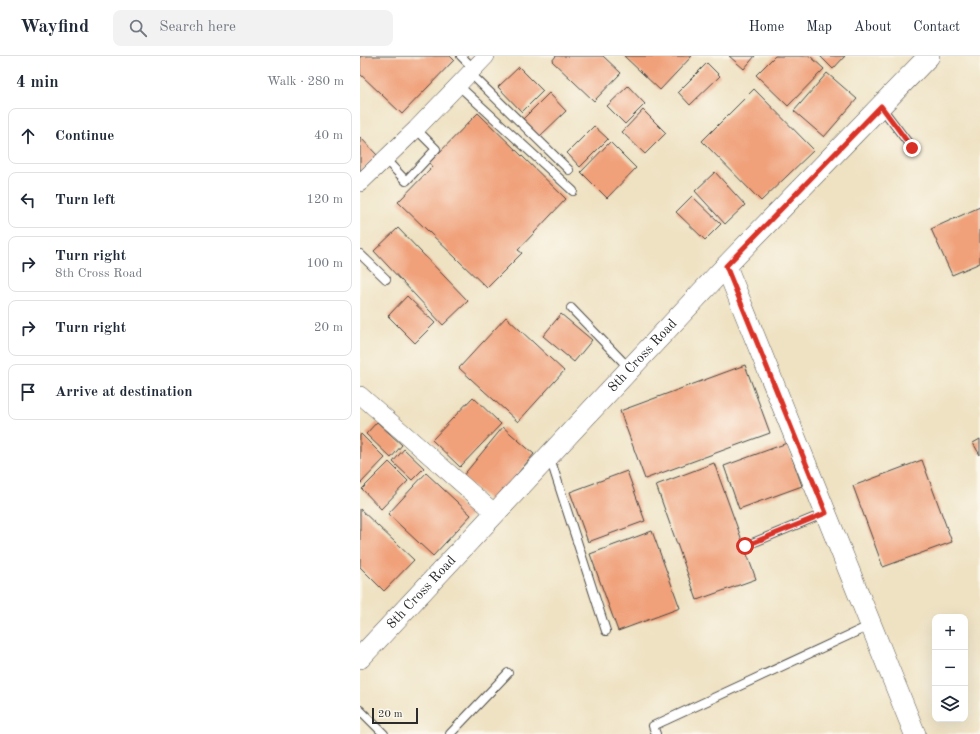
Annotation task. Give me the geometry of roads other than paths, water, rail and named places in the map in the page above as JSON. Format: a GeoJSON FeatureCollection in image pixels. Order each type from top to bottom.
{"type":"FeatureCollection","features":[{"type":"Feature","properties":{"kind":"street"},"geometry":{"type":"LineString","coordinates":[[360,183],[416,129],[486,56]]}},
{"type":"Feature","properties":{"kind":"street","name":"8th Cross Road"},"geometry":{"type":"LineString","coordinates":[[360,658],[726,266],[929,56]]}},
{"type":"Feature","properties":{"kind":"street"},"geometry":{"type":"LineString","coordinates":[[726,266],[915,734]]}},
{"type":"Feature","properties":{"kind":"street"},"geometry":{"type":"LineString","coordinates":[[360,395],[495,513]]}},
{"type":"Feature","properties":{"kind":"lane"},"geometry":{"type":"LineString","coordinates":[[461,56],[467,76],[573,191]]}},
{"type":"Feature","properties":{"kind":"lane"},"geometry":{"type":"LineString","coordinates":[[467,76],[569,170]]}},
{"type":"Feature","properties":{"kind":"lane"},"geometry":{"type":"LineString","coordinates":[[881,106],[912,148]]}},
{"type":"Feature","properties":{"kind":"lane"},"geometry":{"type":"LineString","coordinates":[[385,159],[406,181],[436,149],[416,129]]}},
{"type":"Feature","properties":{"kind":"lane"},"geometry":{"type":"LineString","coordinates":[[360,254],[386,279]]}},
{"type":"Feature","properties":{"kind":"lane"},"geometry":{"type":"LineString","coordinates":[[571,308],[630,370]]}},
{"type":"Feature","properties":{"kind":"lane"},"geometry":{"type":"LineString","coordinates":[[550,455],[606,631]]}},
{"type":"Feature","properties":{"kind":"lane"},"geometry":{"type":"LineString","coordinates":[[745,546],[826,513]]}},
{"type":"Feature","properties":{"kind":"lane"},"geometry":{"type":"LineString","coordinates":[[656,734],[653,726],[871,625]]}},
{"type":"Feature","properties":{"kind":"lane"},"geometry":{"type":"LineString","coordinates":[[450,734],[508,673]]}},
{"type":"Feature","properties":{"kind":"lane"},"geometry":{"type":"LineString","coordinates":[[360,710],[384,734]]}}]}
